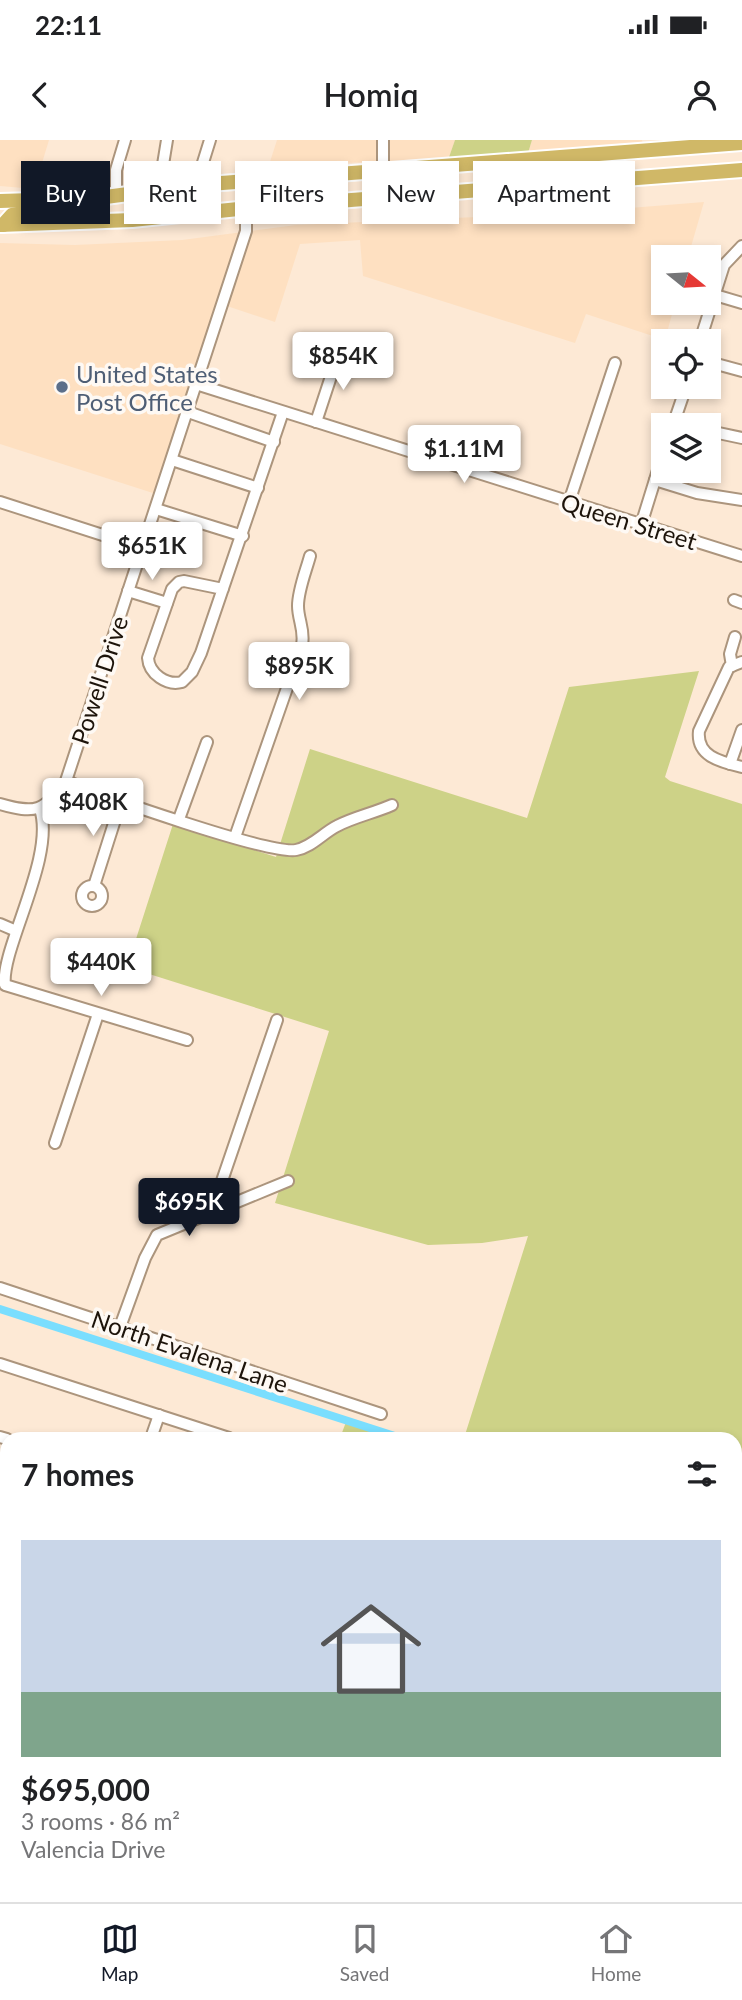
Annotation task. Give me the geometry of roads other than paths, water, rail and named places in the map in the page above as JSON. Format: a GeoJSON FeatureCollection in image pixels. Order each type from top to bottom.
{"type":"FeatureCollection","features":[{"type":"Feature","properties":{"kind":"main road"},"geometry":{"type":"LineString","coordinates":[[459,167],[742,143]]}},
{"type":"Feature","properties":{"kind":"main road"},"geometry":{"type":"LineString","coordinates":[[348,200],[742,170]]}},
{"type":"Feature","properties":{"kind":"main road"},"geometry":{"type":"LineString","coordinates":[[110,196],[124,194]]}},
{"type":"Feature","properties":{"kind":"main road"},"geometry":{"type":"LineString","coordinates":[[0,201],[21,200]]}},
{"type":"Feature","properties":{"kind":"main road"},"geometry":{"type":"LineString","coordinates":[[2,225],[132,220],[235,209]]}},
{"type":"Feature","properties":{"kind":"main road"},"geometry":{"type":"LineString","coordinates":[[2,225],[12,215],[21,213]]}},
{"type":"Feature","properties":{"kind":"street"},"geometry":{"type":"LineString","coordinates":[[116,195],[116,170],[125,140]]}},
{"type":"Feature","properties":{"kind":"street"},"geometry":{"type":"LineString","coordinates":[[164,161],[167,140]]}},
{"type":"Feature","properties":{"kind":"street"},"geometry":{"type":"LineString","coordinates":[[203,161],[210,140]]}},
{"type":"Feature","properties":{"kind":"street"},"geometry":{"type":"LineString","coordinates":[[383,140],[383,161]]}},
{"type":"Feature","properties":{"kind":"street","name":"Powell Drive"},"geometry":{"type":"LineString","coordinates":[[40,808],[49,803],[66,781],[188,412],[247,224]]}},
{"type":"Feature","properties":{"kind":"street"},"geometry":{"type":"LineString","coordinates":[[721,278],[727,261],[742,246]]}},
{"type":"Feature","properties":{"kind":"street"},"geometry":{"type":"LineString","coordinates":[[721,297],[742,303]]}},
{"type":"Feature","properties":{"kind":"street"},"geometry":{"type":"LineString","coordinates":[[318,345],[354,357]]}},
{"type":"Feature","properties":{"kind":"street"},"geometry":{"type":"LineString","coordinates":[[316,422],[340,352]]}},
{"type":"Feature","properties":{"kind":"street"},"geometry":{"type":"LineString","coordinates":[[569,502],[615,363]]}},
{"type":"Feature","properties":{"kind":"street"},"geometry":{"type":"LineString","coordinates":[[721,365],[742,371]]}},
{"type":"Feature","properties":{"kind":"street","name":"Queen Street"},"geometry":{"type":"LineString","coordinates":[[196,384],[742,556]]}},
{"type":"Feature","properties":{"kind":"street"},"geometry":{"type":"LineString","coordinates":[[188,412],[274,442]]}},
{"type":"Feature","properties":{"kind":"street"},"geometry":{"type":"LineString","coordinates":[[223,589],[191,581],[179,582],[172,589],[148,663],[156,675],[176,683],[186,679],[197,662],[243,536],[283,412]]}},
{"type":"Feature","properties":{"kind":"street"},"geometry":{"type":"LineString","coordinates":[[721,434],[742,438]]}},
{"type":"Feature","properties":{"kind":"street"},"geometry":{"type":"LineString","coordinates":[[172,460],[258,488]]}},
{"type":"Feature","properties":{"kind":"street"},"geometry":{"type":"LineString","coordinates":[[641,525],[654,483]]}},
{"type":"Feature","properties":{"kind":"street"},"geometry":{"type":"LineString","coordinates":[[665,483],[697,493],[742,500]]}},
{"type":"Feature","properties":{"kind":"street"},"geometry":{"type":"LineString","coordinates":[[0,502],[143,548]]}},
{"type":"Feature","properties":{"kind":"street"},"geometry":{"type":"LineString","coordinates":[[156,509],[243,536]]}},
{"type":"Feature","properties":{"kind":"street"},"geometry":{"type":"LineString","coordinates":[[234,837],[302,645],[303,625],[299,615],[299,598],[310,556]]}},
{"type":"Feature","properties":{"kind":"street"},"geometry":{"type":"LineString","coordinates":[[128,591],[167,603]]}},
{"type":"Feature","properties":{"kind":"street"},"geometry":{"type":"LineString","coordinates":[[735,637],[730,654],[737,664],[699,731],[701,749],[708,755],[742,767]]}},
{"type":"Feature","properties":{"kind":"street"},"geometry":{"type":"LineString","coordinates":[[730,764],[742,730]]}},
{"type":"Feature","properties":{"kind":"street"},"geometry":{"type":"LineString","coordinates":[[179,819],[207,742]]}},
{"type":"Feature","properties":{"kind":"street"},"geometry":{"type":"LineString","coordinates":[[66,781],[234,837],[275,848],[295,850],[346,822],[392,805]]}},
{"type":"Feature","properties":{"kind":"street"},"geometry":{"type":"LineString","coordinates":[[94,886],[121,801]]}},
{"type":"Feature","properties":{"kind":"street"},"geometry":{"type":"LineString","coordinates":[[0,804],[26,810],[40,808],[43,824],[36,863],[1,968],[5,985],[187,1040]]}},
{"type":"Feature","properties":{"kind":"street"},"geometry":{"type":"LineString","coordinates":[[0,924],[14,930]]}},
{"type":"Feature","properties":{"kind":"street"},"geometry":{"type":"LineString","coordinates":[[55,1143],[98,1014]]}},
{"type":"Feature","properties":{"kind":"street"},"geometry":{"type":"LineString","coordinates":[[211,1213],[277,1020]]}},
{"type":"Feature","properties":{"kind":"street"},"geometry":{"type":"LineString","coordinates":[[120,1327],[145,1258],[157,1235],[288,1181]]}},
{"type":"Feature","properties":{"kind":"street","name":"North Evalena Lane"},"geometry":{"type":"LineString","coordinates":[[0,1288],[381,1414]]}},
{"type":"Feature","properties":{"kind":"street"},"geometry":{"type":"LineString","coordinates":[[0,1364],[209,1432]]}},
{"type":"Feature","properties":{"kind":"street"},"geometry":{"type":"LineString","coordinates":[[153,1432],[159,1415]]}},
{"type":"Feature","properties":{"kind":"waterway"},"geometry":{"type":"LineString","coordinates":[[0,1309],[382,1432]]}},
{"type":"Feature","properties":{"kind":"place","name":"United States Post Office"},"geometry":{"type":"Point","coordinates":[62,387]}}]}
